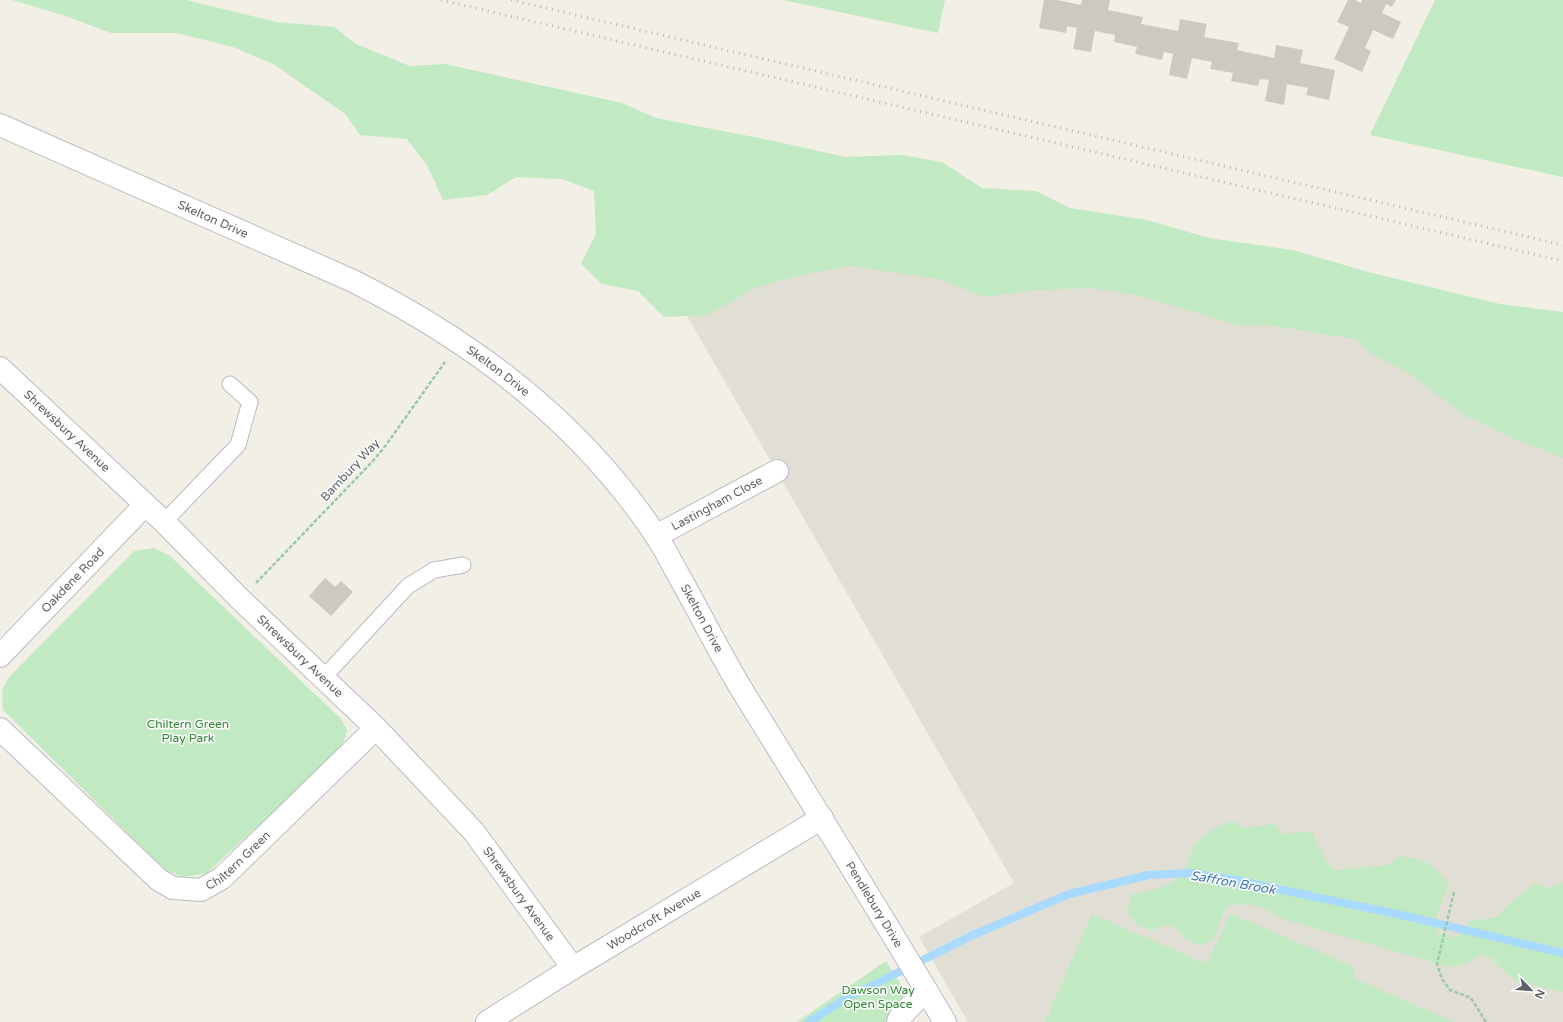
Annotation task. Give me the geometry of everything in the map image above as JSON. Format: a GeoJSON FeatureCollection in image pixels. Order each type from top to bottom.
{"type":"FeatureCollection","features":[{"type":"Feature","properties":{"kind":"street","name":"Skelton Drive"},"geometry":{"type":"LineString","coordinates":[[0,125],[353,281],[389,300],[459,342],[532,396],[591,453],[626,492],[656,536],[743,691],[822,818]]}},
{"type":"Feature","properties":{"kind":"street","name":"Shrewsbury Avenue"},"geometry":{"type":"LineString","coordinates":[[0,368],[164,522],[241,600],[324,677],[376,728],[474,832],[573,968]]}},
{"type":"Feature","properties":{"kind":"street","name":"Lastingham Close"},"geometry":{"type":"LineString","coordinates":[[656,536],[778,471]]}},
{"type":"Feature","properties":{"kind":"street","name":"Oakdene Road"},"geometry":{"type":"LineString","coordinates":[[0,656],[145,505]]}},
{"type":"Feature","properties":{"kind":"street","name":"Chiltern Green"},"geometry":{"type":"LineString","coordinates":[[0,729],[159,880],[172,888],[201,890],[222,878],[376,728]]}},
{"type":"Feature","properties":{"kind":"street","name":"Pendlebury Drive"},"geometry":{"type":"LineString","coordinates":[[822,818],[945,1022]]}},
{"type":"Feature","properties":{"kind":"street","name":"Woodcroft Avenue"},"geometry":{"type":"LineString","coordinates":[[487,1022],[573,968],[822,818]]}},
{"type":"Feature","properties":{"kind":"street"},"geometry":{"type":"LineString","coordinates":[[898,1022],[900,1017],[926,990]]}},
{"type":"Feature","properties":{"kind":"lane"},"geometry":{"type":"LineString","coordinates":[[164,522],[238,444],[250,402],[230,384]]}},
{"type":"Feature","properties":{"kind":"lane"},"geometry":{"type":"LineString","coordinates":[[324,677],[408,586],[434,570],[463,565]]}},
{"type":"Feature","properties":{"kind":"path","name":"Bambury Way"},"geometry":{"type":"LineString","coordinates":[[241,600],[372,462],[386,445],[459,342]]}},
{"type":"Feature","properties":{"kind":"path"},"geometry":{"type":"LineString","coordinates":[[1454,892],[1437,964],[1442,979],[1450,990],[1471,998],[1486,1022]]}},
{"type":"Feature","properties":{"kind":"shaded area"},"geometry":{"type":"Polygon","coordinates":[[[643,216],[1202,295],[1563,383],[1563,1022],[968,1022],[919,937],[1014,883],[683,309],[643,216]]]}},
{"type":"Feature","properties":{"kind":"green space"},"geometry":{"type":"Polygon","coordinates":[[[12,0],[186,0],[277,22],[334,27],[356,44],[410,66],[445,64],[622,103],[656,118],[774,141],[845,157],[901,155],[942,162],[982,188],[1036,191],[1070,208],[1147,220],[1209,238],[1293,250],[1368,272],[1500,304],[1563,312],[1563,458],[1505,435],[1466,416],[1407,372],[1372,354],[1354,339],[1268,325],[1237,325],[1137,295],[1091,288],[1037,290],[984,297],[938,279],[849,266],[797,276],[758,287],[707,315],[664,317],[638,291],[602,284],[581,264],[596,234],[594,191],[562,179],[516,177],[487,195],[443,200],[428,167],[407,139],[360,135],[345,114],[275,65],[233,47],[177,33],[111,33],[66,16],[12,0]]]}},
{"type":"Feature","properties":{"kind":"green space"},"geometry":{"type":"Polygon","coordinates":[[[783,0],[945,0],[938,33],[783,0]]]}},
{"type":"Feature","properties":{"kind":"green space"},"geometry":{"type":"Polygon","coordinates":[[[1435,0],[1563,0],[1563,177],[1370,135],[1435,0]]]}},
{"type":"Feature","properties":{"kind":"green space","name":"Chiltern Green Play Park"},"geometry":{"type":"Polygon","coordinates":[[[154,548],[169,555],[341,719],[347,730],[342,748],[207,873],[183,877],[165,870],[3,710],[2,691],[9,677],[134,551],[154,548]]]}},
{"type":"Feature","properties":{"kind":"green space"},"geometry":{"type":"Polygon","coordinates":[[[1233,821],[1244,828],[1274,824],[1282,834],[1311,831],[1326,860],[1334,870],[1385,866],[1400,856],[1423,861],[1438,871],[1449,884],[1437,914],[1437,933],[1456,938],[1471,921],[1497,917],[1509,904],[1535,883],[1548,888],[1563,882],[1563,992],[1519,982],[1500,968],[1492,958],[1479,955],[1467,963],[1450,967],[1283,919],[1256,906],[1226,906],[1213,941],[1199,945],[1185,939],[1179,929],[1167,925],[1152,930],[1138,925],[1127,912],[1132,894],[1159,888],[1174,881],[1182,872],[1199,841],[1206,834],[1224,824],[1233,821]]]}},
{"type":"Feature","properties":{"kind":"green space"},"geometry":{"type":"Polygon","coordinates":[[[1230,913],[1356,968],[1353,978],[1454,1022],[1045,1022],[1092,914],[1207,964],[1230,913]]]}},
{"type":"Feature","properties":{"kind":"green space","name":"Dawson Way Open Space"},"geometry":{"type":"Polygon","coordinates":[[[886,961],[908,996],[897,1022],[797,1022],[886,961]]]}},
{"type":"Feature","properties":{"kind":"building"},"geometry":{"type":"Polygon","coordinates":[[[1044,0],[1057,0],[1081,5],[1082,0],[1110,0],[1108,10],[1143,17],[1141,24],[1178,31],[1180,19],[1207,24],[1204,37],[1239,43],[1237,50],[1274,58],[1276,45],[1303,50],[1300,63],[1335,70],[1329,100],[1306,95],[1308,88],[1287,84],[1284,105],[1265,101],[1269,80],[1260,79],[1258,86],[1231,81],[1233,73],[1210,69],[1212,62],[1192,58],[1187,79],[1169,75],[1173,54],[1164,52],[1162,60],[1135,54],[1137,47],[1114,42],[1115,35],[1095,31],[1091,52],[1073,49],[1077,28],[1067,26],[1066,33],[1039,28],[1044,0]]]}},
{"type":"Feature","properties":{"kind":"building"},"geometry":{"type":"Polygon","coordinates":[[[1348,0],[1355,0],[1361,3],[1362,0],[1396,0],[1392,7],[1386,4],[1382,13],[1401,22],[1393,39],[1373,30],[1365,48],[1371,51],[1362,72],[1334,59],[1349,27],[1337,22],[1348,0]]]}},
{"type":"Feature","properties":{"kind":"building"},"geometry":{"type":"Polygon","coordinates":[[[325,578],[335,587],[341,581],[353,592],[331,616],[309,596],[325,578]]]}},
{"type":"Feature","properties":{"kind":"waterway","name":"Saffron Brook"},"geometry":{"type":"LineString","coordinates":[[809,1022],[845,999],[973,935],[1069,894],[1149,875],[1191,873],[1240,881],[1406,916],[1563,953]]}},
{"type":"Feature","properties":{"kind":"railway"},"geometry":{"type":"LineString","coordinates":[[441,0],[1563,261]]}},
{"type":"Feature","properties":{"kind":"railway"},"geometry":{"type":"LineString","coordinates":[[511,0],[1563,245]]}}]}
